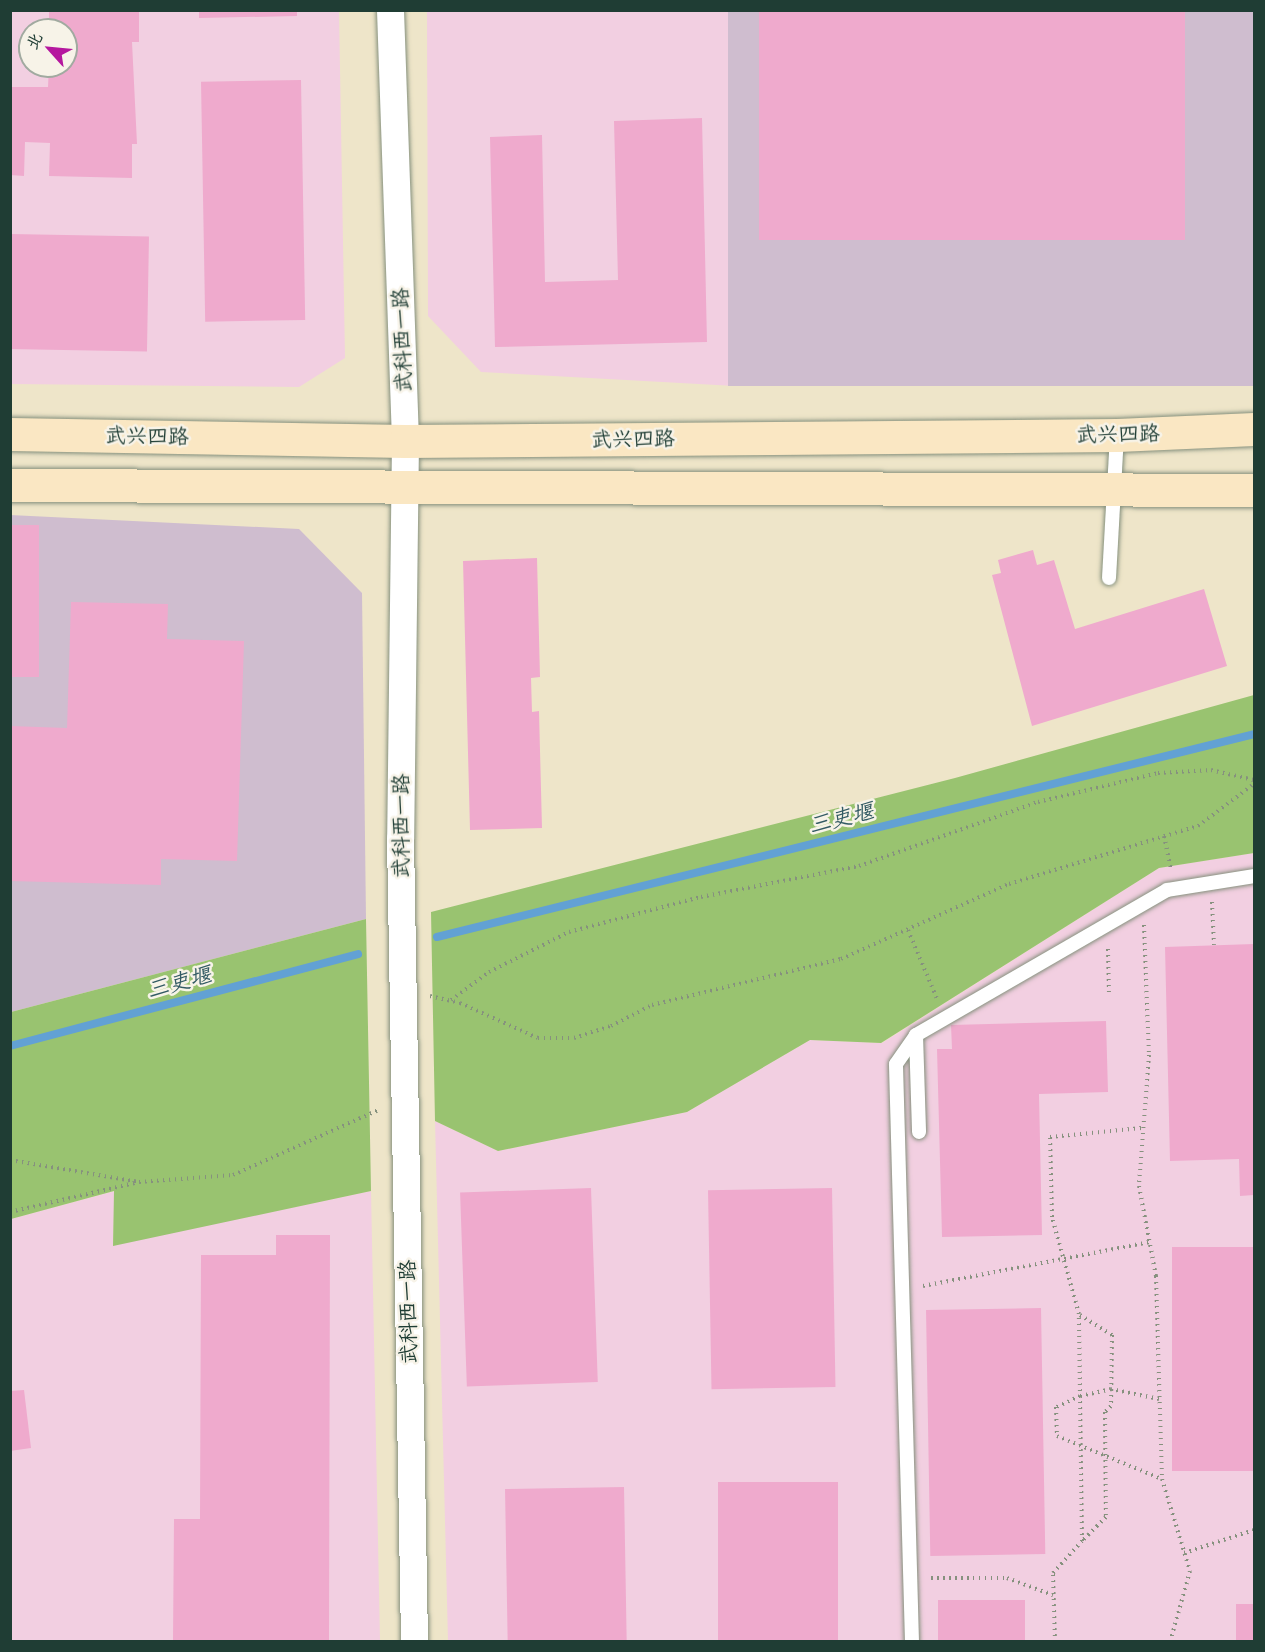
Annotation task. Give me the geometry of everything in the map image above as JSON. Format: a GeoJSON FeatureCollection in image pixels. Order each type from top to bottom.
{"type":"FeatureCollection","features":[{"type":"Feature","properties":{"kind":"main road","name":"武兴四路"},"geometry":{"type":"LineString","coordinates":[[10,434],[405,441],[1116,435],[1254,429]]}},
{"type":"Feature","properties":{"kind":"main road"},"geometry":{"type":"LineString","coordinates":[[10,485],[1254,490]]}},
{"type":"Feature","properties":{"kind":"street","name":"武科西一路"},"geometry":{"type":"LineString","coordinates":[[390,10],[405,441],[400,838],[414,1641]]}},
{"type":"Feature","properties":{"kind":"lane"},"geometry":{"type":"LineString","coordinates":[[1109,578],[1116,435]]}},
{"type":"Feature","properties":{"kind":"lane"},"geometry":{"type":"LineString","coordinates":[[912,1641],[896,1064],[916,1035],[1143,903],[1174,888],[1254,876]]}},
{"type":"Feature","properties":{"kind":"lane"},"geometry":{"type":"LineString","coordinates":[[916,1035],[919,1132]]}},
{"type":"Feature","properties":{"kind":"path"},"geometry":{"type":"LineString","coordinates":[[451,1001],[489,972],[569,932],[701,897],[859,866],[1038,802],[1158,773],[1211,770],[1254,782]]}},
{"type":"Feature","properties":{"kind":"path"},"geometry":{"type":"LineString","coordinates":[[403,990],[451,1001],[538,1038],[574,1038],[611,1026],[652,1005],[842,959],[1009,884],[1198,826],[1254,782]]}},
{"type":"Feature","properties":{"kind":"path"},"geometry":{"type":"LineString","coordinates":[[1164,836],[1174,888]]}},
{"type":"Feature","properties":{"kind":"path"},"geometry":{"type":"LineString","coordinates":[[1211,883],[1214,945]]}},
{"type":"Feature","properties":{"kind":"path"},"geometry":{"type":"LineString","coordinates":[[1143,903],[1149,1055],[1139,1186],[1156,1276],[1162,1479],[1190,1571],[1170,1641]]}},
{"type":"Feature","properties":{"kind":"path"},"geometry":{"type":"LineString","coordinates":[[1108,924],[1109,992]]}},
{"type":"Feature","properties":{"kind":"path"},"geometry":{"type":"LineString","coordinates":[[908,930],[946,1018]]}},
{"type":"Feature","properties":{"kind":"path"},"geometry":{"type":"LineString","coordinates":[[10,1212],[139,1182],[233,1175],[404,1099]]}},
{"type":"Feature","properties":{"kind":"path"},"geometry":{"type":"LineString","coordinates":[[1082,1541],[1080,1314],[1066,1258],[1052,1217],[1050,1137],[1142,1128]]}},
{"type":"Feature","properties":{"kind":"path"},"geometry":{"type":"LineString","coordinates":[[10,1160],[139,1182]]}},
{"type":"Feature","properties":{"kind":"path"},"geometry":{"type":"LineString","coordinates":[[904,1289],[1150,1242]]}},
{"type":"Feature","properties":{"kind":"path"},"geometry":{"type":"LineString","coordinates":[[1055,1641],[1053,1573],[1106,1517],[1105,1412],[1111,1406],[1112,1335],[1080,1314]]}},
{"type":"Feature","properties":{"kind":"path"},"geometry":{"type":"LineString","coordinates":[[1160,1399],[1111,1389],[1080,1396],[1056,1407],[1057,1436],[1162,1479]]}},
{"type":"Feature","properties":{"kind":"path"},"geometry":{"type":"LineString","coordinates":[[1184,1553],[1254,1530]]}},
{"type":"Feature","properties":{"kind":"path"},"geometry":{"type":"LineString","coordinates":[[910,1578],[1007,1578],[1053,1595]]}},
{"type":"Feature","properties":{"kind":"shaded area"},"geometry":{"type":"Polygon","coordinates":[[[11,11],[339,11],[345,358],[299,387],[11,384],[11,11]]]}},
{"type":"Feature","properties":{"kind":"shaded area"},"geometry":{"type":"Polygon","coordinates":[[[427,11],[728,11],[735,386],[481,372],[428,316],[427,11]]]}},
{"type":"Feature","properties":{"kind":"shaded area"},"geometry":{"type":"Polygon","coordinates":[[[728,11],[1254,11],[1254,386],[728,386],[728,11]]]}},
{"type":"Feature","properties":{"kind":"shaded area"},"geometry":{"type":"Polygon","coordinates":[[[10,515],[299,529],[362,593],[366,919],[11,1012],[10,515]]]}},
{"type":"Feature","properties":{"kind":"shaded area"},"geometry":{"type":"Polygon","coordinates":[[[1254,853],[1254,1641],[448,1641],[435,1121],[498,1151],[687,1112],[810,1040],[882,1043],[1159,868],[1254,853]]]}},
{"type":"Feature","properties":{"kind":"shaded area"},"geometry":{"type":"Polygon","coordinates":[[[115,1191],[113,1245],[371,1191],[380,1641],[11,1642],[11,1219],[115,1191]]]}},
{"type":"Feature","properties":{"kind":"green space"},"geometry":{"type":"Polygon","coordinates":[[[1254,695],[1254,853],[1159,868],[881,1043],[810,1040],[687,1112],[498,1151],[435,1121],[431,912],[955,778],[1254,695]]]}},
{"type":"Feature","properties":{"kind":"green space"},"geometry":{"type":"Polygon","coordinates":[[[366,919],[371,1191],[113,1246],[114,1191],[11,1219],[11,1012],[366,919]]]}},
{"type":"Feature","properties":{"kind":"building"},"geometry":{"type":"Polygon","coordinates":[[[49,10],[139,10],[139,42],[132,42],[137,144],[132,144],[132,178],[49,176],[50,143],[25,142],[24,176],[10,175],[10,87],[48,87],[48,78],[78,78],[78,18],[49,18],[49,10]]]}},
{"type":"Feature","properties":{"kind":"building"},"geometry":{"type":"Polygon","coordinates":[[[199,10],[297,10],[297,16],[199,18],[199,10]]]}},
{"type":"Feature","properties":{"kind":"building"},"geometry":{"type":"Polygon","coordinates":[[[759,10],[1185,10],[1185,240],[759,240],[759,10]]]}},
{"type":"Feature","properties":{"kind":"building"},"geometry":{"type":"Polygon","coordinates":[[[301,80],[305,320],[205,322],[201,82],[301,80]]]}},
{"type":"Feature","properties":{"kind":"building"},"geometry":{"type":"Polygon","coordinates":[[[702,118],[707,342],[495,347],[490,137],[542,135],[545,282],[618,280],[614,121],[702,118]]]}},
{"type":"Feature","properties":{"kind":"building"},"geometry":{"type":"Polygon","coordinates":[[[10,234],[149,236],[147,351],[10,349],[10,234]]]}},
{"type":"Feature","properties":{"kind":"building"},"geometry":{"type":"Polygon","coordinates":[[[10,525],[39,525],[39,677],[10,677],[10,525]]]}},
{"type":"Feature","properties":{"kind":"building"},"geometry":{"type":"Polygon","coordinates":[[[1033,550],[1037,565],[1054,560],[1075,629],[1204,589],[1227,666],[1032,726],[992,575],[1001,573],[998,560],[1033,550]]]}},
{"type":"Feature","properties":{"kind":"building"},"geometry":{"type":"Polygon","coordinates":[[[537,558],[540,677],[531,678],[532,712],[539,711],[542,828],[470,830],[463,561],[537,558]]]}},
{"type":"Feature","properties":{"kind":"building"},"geometry":{"type":"Polygon","coordinates":[[[71,602],[168,604],[167,639],[244,641],[237,861],[161,859],[161,885],[10,881],[10,726],[67,728],[71,602]]]}},
{"type":"Feature","properties":{"kind":"building"},"geometry":{"type":"Polygon","coordinates":[[[1254,944],[1254,1195],[1240,1196],[1239,1159],[1170,1161],[1165,947],[1254,944]]]}},
{"type":"Feature","properties":{"kind":"building"},"geometry":{"type":"Polygon","coordinates":[[[1106,1021],[1108,1092],[1039,1094],[1042,1235],[942,1237],[937,1049],[952,1049],[951,1025],[1106,1021]]]}},
{"type":"Feature","properties":{"kind":"building"},"geometry":{"type":"Polygon","coordinates":[[[591,1188],[598,1382],[467,1386],[460,1193],[591,1188]]]}},
{"type":"Feature","properties":{"kind":"building"},"geometry":{"type":"Polygon","coordinates":[[[832,1188],[835,1387],[711,1389],[708,1190],[832,1188]]]}},
{"type":"Feature","properties":{"kind":"building"},"geometry":{"type":"Polygon","coordinates":[[[276,1235],[330,1235],[329,1642],[173,1642],[174,1519],[200,1519],[201,1255],[276,1255],[276,1235]]]}},
{"type":"Feature","properties":{"kind":"building"},"geometry":{"type":"Polygon","coordinates":[[[1172,1247],[1254,1247],[1254,1471],[1172,1471],[1172,1247]]]}},
{"type":"Feature","properties":{"kind":"building"},"geometry":{"type":"Polygon","coordinates":[[[1041,1308],[1045,1554],[930,1556],[926,1310],[1041,1308]]]}},
{"type":"Feature","properties":{"kind":"building"},"geometry":{"type":"Polygon","coordinates":[[[24,1390],[31,1448],[10,1451],[10,1391],[24,1390]]]}},
{"type":"Feature","properties":{"kind":"building"},"geometry":{"type":"Polygon","coordinates":[[[718,1482],[838,1482],[838,1642],[718,1642],[718,1482]]]}},
{"type":"Feature","properties":{"kind":"building"},"geometry":{"type":"Polygon","coordinates":[[[624,1487],[627,1642],[508,1642],[505,1489],[624,1487]]]}},
{"type":"Feature","properties":{"kind":"building"},"geometry":{"type":"Polygon","coordinates":[[[938,1600],[1025,1600],[1025,1642],[938,1642],[938,1600]]]}},
{"type":"Feature","properties":{"kind":"building"},"geometry":{"type":"Polygon","coordinates":[[[1236,1604],[1254,1604],[1254,1642],[1236,1642],[1236,1604]]]}},
{"type":"Feature","properties":{"kind":"waterway","name":"三吏堰"},"geometry":{"type":"LineString","coordinates":[[437,937],[1254,734]]}},
{"type":"Feature","properties":{"kind":"waterway","name":"三吏堰"},"geometry":{"type":"LineString","coordinates":[[10,1046],[358,954]]}}]}
